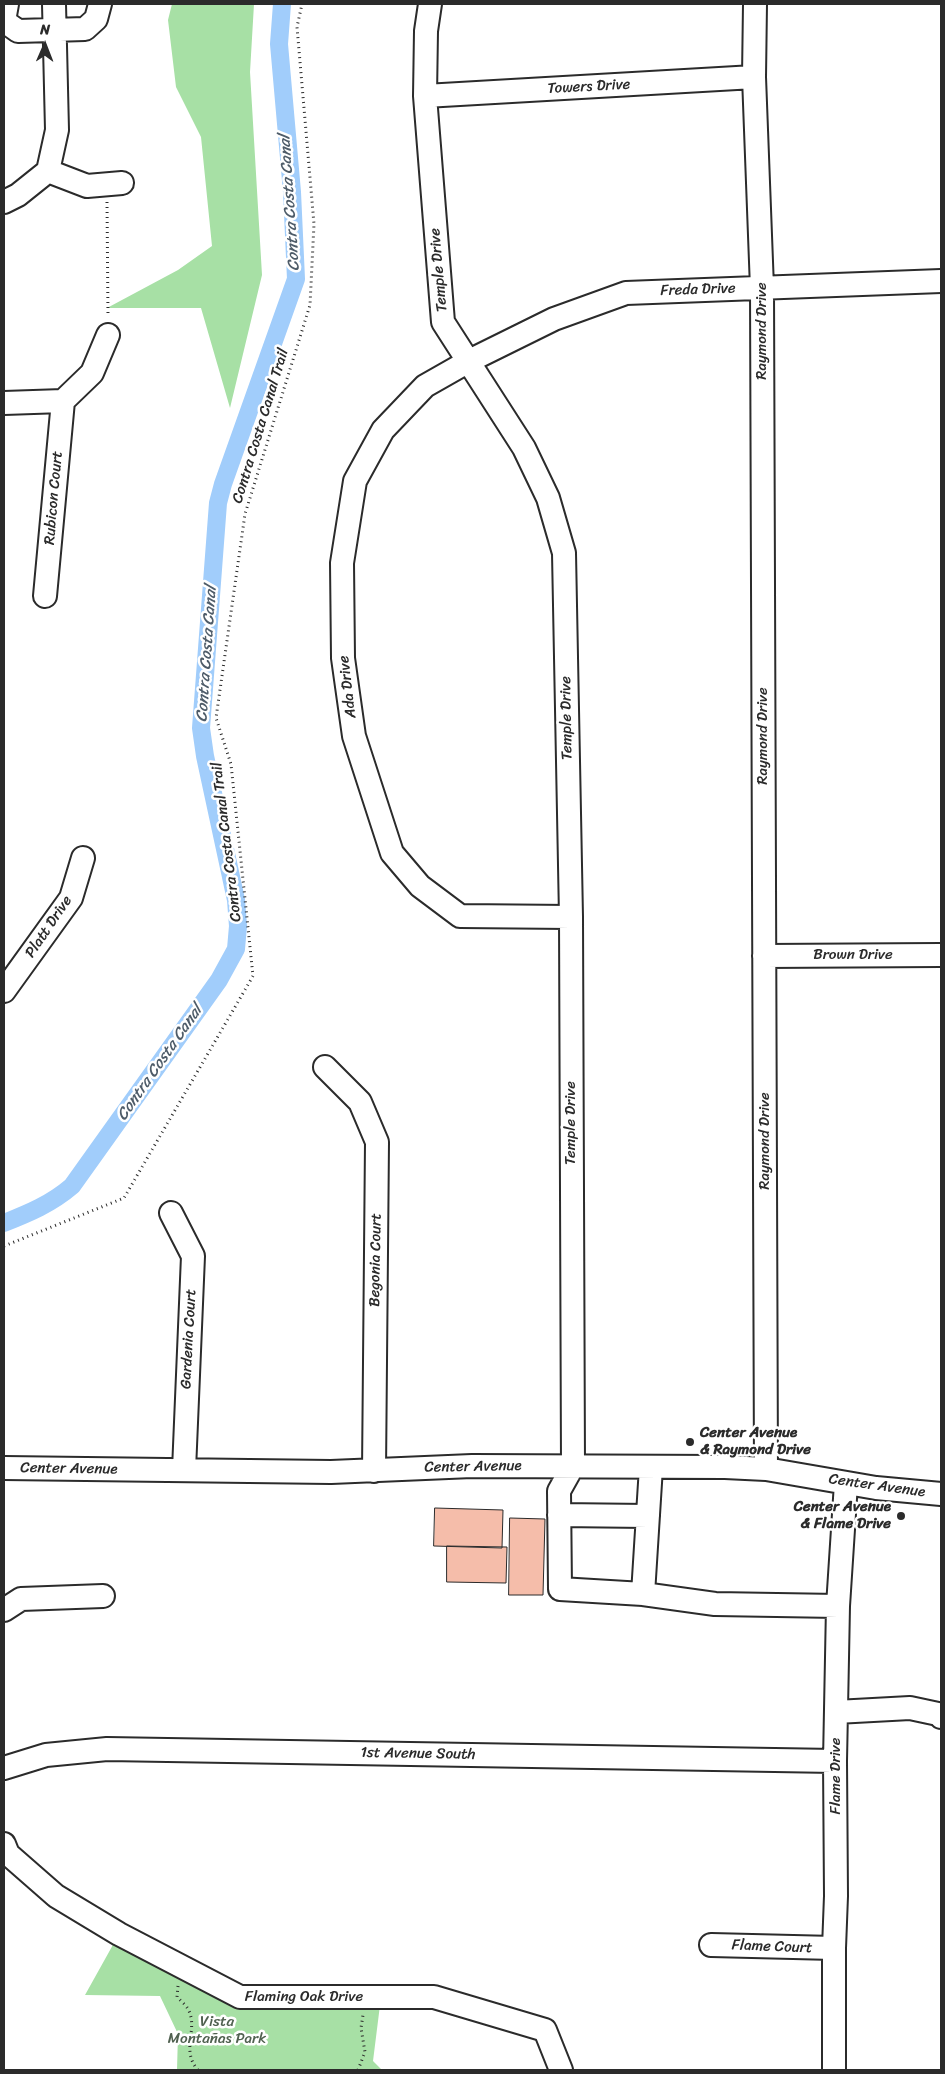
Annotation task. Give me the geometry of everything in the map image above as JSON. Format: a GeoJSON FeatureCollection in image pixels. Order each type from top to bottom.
{"type":"FeatureCollection","features":[{"type":"Feature","properties":{"kind":"street"},"geometry":{"type":"LineString","coordinates":[[6,4],[4,21],[18,31],[84,29],[96,19],[100,4]]}},
{"type":"Feature","properties":{"kind":"street"},"geometry":{"type":"LineString","coordinates":[[4,202],[18,195],[48,171],[57,130],[54,4]]}},
{"type":"Feature","properties":{"kind":"street","name":"Temple Drive"},"geometry":{"type":"LineString","coordinates":[[430,4],[426,31],[425,96],[443,322],[524,448],[548,498],[564,553],[571,916],[573,1466]]}},
{"type":"Feature","properties":{"kind":"street","name":"Raymond Drive"},"geometry":{"type":"LineString","coordinates":[[755,4],[754,77],[762,288],[766,1469]]}},
{"type":"Feature","properties":{"kind":"street","name":"Towers Drive"},"geometry":{"type":"LineString","coordinates":[[425,96],[754,77]]}},
{"type":"Feature","properties":{"kind":"street"},"geometry":{"type":"LineString","coordinates":[[48,171],[87,186],[115,183]]}},
{"type":"Feature","properties":{"kind":"street","name":"Freda Drive"},"geometry":{"type":"LineString","coordinates":[[469,361],[554,319],[626,293],[941,281]]}},
{"type":"Feature","properties":{"kind":"street"},"geometry":{"type":"LineString","coordinates":[[4,403],[63,401],[92,373],[108,336]]}},
{"type":"Feature","properties":{"kind":"street","name":"Ada Drive"},"geometry":{"type":"LineString","coordinates":[[469,361],[425,386],[383,430],[356,481],[342,563],[343,658],[354,736],[392,853],[420,886],[460,916],[571,916]]}},
{"type":"Feature","properties":{"kind":"street","name":"Rubicon Court"},"geometry":{"type":"LineString","coordinates":[[45,596],[63,401]]}},
{"type":"Feature","properties":{"kind":"street","name":"Platt Drive"},"geometry":{"type":"LineString","coordinates":[[4,992],[71,898],[83,858]]}},
{"type":"Feature","properties":{"kind":"street","name":"Brown Drive"},"geometry":{"type":"LineString","coordinates":[[764,956],[941,955]]}},
{"type":"Feature","properties":{"kind":"street","name":"Begonia Court"},"geometry":{"type":"LineString","coordinates":[[325,1067],[360,1102],[377,1142],[374,1471]]}},
{"type":"Feature","properties":{"kind":"street","name":"Gardenia Court"},"geometry":{"type":"LineString","coordinates":[[172,1213],[193,1256],[184,1470]]}},
{"type":"Feature","properties":{"kind":"street","name":"Center Avenue"},"geometry":{"type":"LineString","coordinates":[[4,1468],[374,1471],[472,1466],[573,1466],[766,1469],[876,1488],[941,1494]]}},
{"type":"Feature","properties":{"kind":"street"},"geometry":{"type":"LineString","coordinates":[[573,1466],[559,1491],[560,1590],[643,1594],[715,1604],[838,1606]]}},
{"type":"Feature","properties":{"kind":"street"},"geometry":{"type":"LineString","coordinates":[[643,1594],[651,1467]]}},
{"type":"Feature","properties":{"kind":"street","name":"Flame Drive"},"geometry":{"type":"LineString","coordinates":[[834,2070],[835,1761],[838,1606],[846,1483]]}},
{"type":"Feature","properties":{"kind":"street"},"geometry":{"type":"LineString","coordinates":[[559,1515],[648,1516]]}},
{"type":"Feature","properties":{"kind":"street"},"geometry":{"type":"LineString","coordinates":[[4,1610],[21,1599],[102,1596]]}},
{"type":"Feature","properties":{"kind":"street"},"geometry":{"type":"LineString","coordinates":[[836,1712],[910,1708],[938,1714],[941,1717]]}},
{"type":"Feature","properties":{"kind":"street","name":"1st Avenue South"},"geometry":{"type":"LineString","coordinates":[[4,1768],[46,1755],[107,1748],[835,1761]]}},
{"type":"Feature","properties":{"kind":"street","name":"Flaming Oak Drive"},"geometry":{"type":"LineString","coordinates":[[4,1844],[8,1854],[56,1896],[118,1934],[240,1997],[434,1997],[545,2030],[562,2070]]}},
{"type":"Feature","properties":{"kind":"street","name":"Flame Court"},"geometry":{"type":"LineString","coordinates":[[711,1945],[834,1948]]}},
{"type":"Feature","properties":{"kind":"path","name":"Contra Costa Canal Trail"},"geometry":{"type":"LineString","coordinates":[[4,1246],[124,1198],[253,976],[231,764],[216,718],[245,514],[310,305],[314,224],[297,27],[302,4]]}},
{"type":"Feature","properties":{"kind":"path"},"geometry":{"type":"LineString","coordinates":[[108,336],[115,183]]}},
{"type":"Feature","properties":{"kind":"path"},"geometry":{"type":"LineString","coordinates":[[185,1969],[178,1986],[177,1997],[189,2010],[191,2022],[189,2052],[191,2063],[198,2070]]}},
{"type":"Feature","properties":{"kind":"path"},"geometry":{"type":"LineString","coordinates":[[358,2070],[365,2052],[361,2028],[367,1997]]}},
{"type":"Feature","properties":{"kind":"green space"},"geometry":{"type":"Polygon","coordinates":[[[172,4],[254,4],[250,72],[262,275],[230,408],[201,308],[107,308],[178,270],[212,246],[201,137],[176,87],[168,20],[172,4]]]}},
{"type":"Feature","properties":{"kind":"green space","name":"Vista Montañas Park"},"geometry":{"type":"Polygon","coordinates":[[[119,1934],[240,1997],[381,1997],[373,2061],[382,2070],[177,2070],[178,2034],[160,1996],[85,1995],[119,1934]]]}},
{"type":"Feature","properties":{"kind":"building"},"geometry":{"type":"Polygon","coordinates":[[[435,1508],[503,1510],[502,1548],[434,1546],[435,1508]]]}},
{"type":"Feature","properties":{"kind":"building"},"geometry":{"type":"Polygon","coordinates":[[[510,1518],[545,1519],[543,1595],[509,1595],[510,1518]]]}},
{"type":"Feature","properties":{"kind":"building"},"geometry":{"type":"Polygon","coordinates":[[[447,1546],[507,1547],[506,1583],[447,1582],[447,1546]]]}},
{"type":"Feature","properties":{"kind":"waterway","name":"Contra Costa Canal"},"geometry":{"type":"LineString","coordinates":[[4,1223],[48,1203],[72,1186],[219,980],[236,949],[238,926],[236,900],[205,756],[201,728],[218,503],[223,484],[296,279],[292,192],[279,44],[282,4]]}},
{"type":"Feature","properties":{"kind":"place","name":"Center Avenue & Raymond Drive"},"geometry":{"type":"Point","coordinates":[690,1442]}},
{"type":"Feature","properties":{"kind":"place","name":"Center Avenue & Flame Drive"},"geometry":{"type":"Point","coordinates":[901,1516]}}]}
